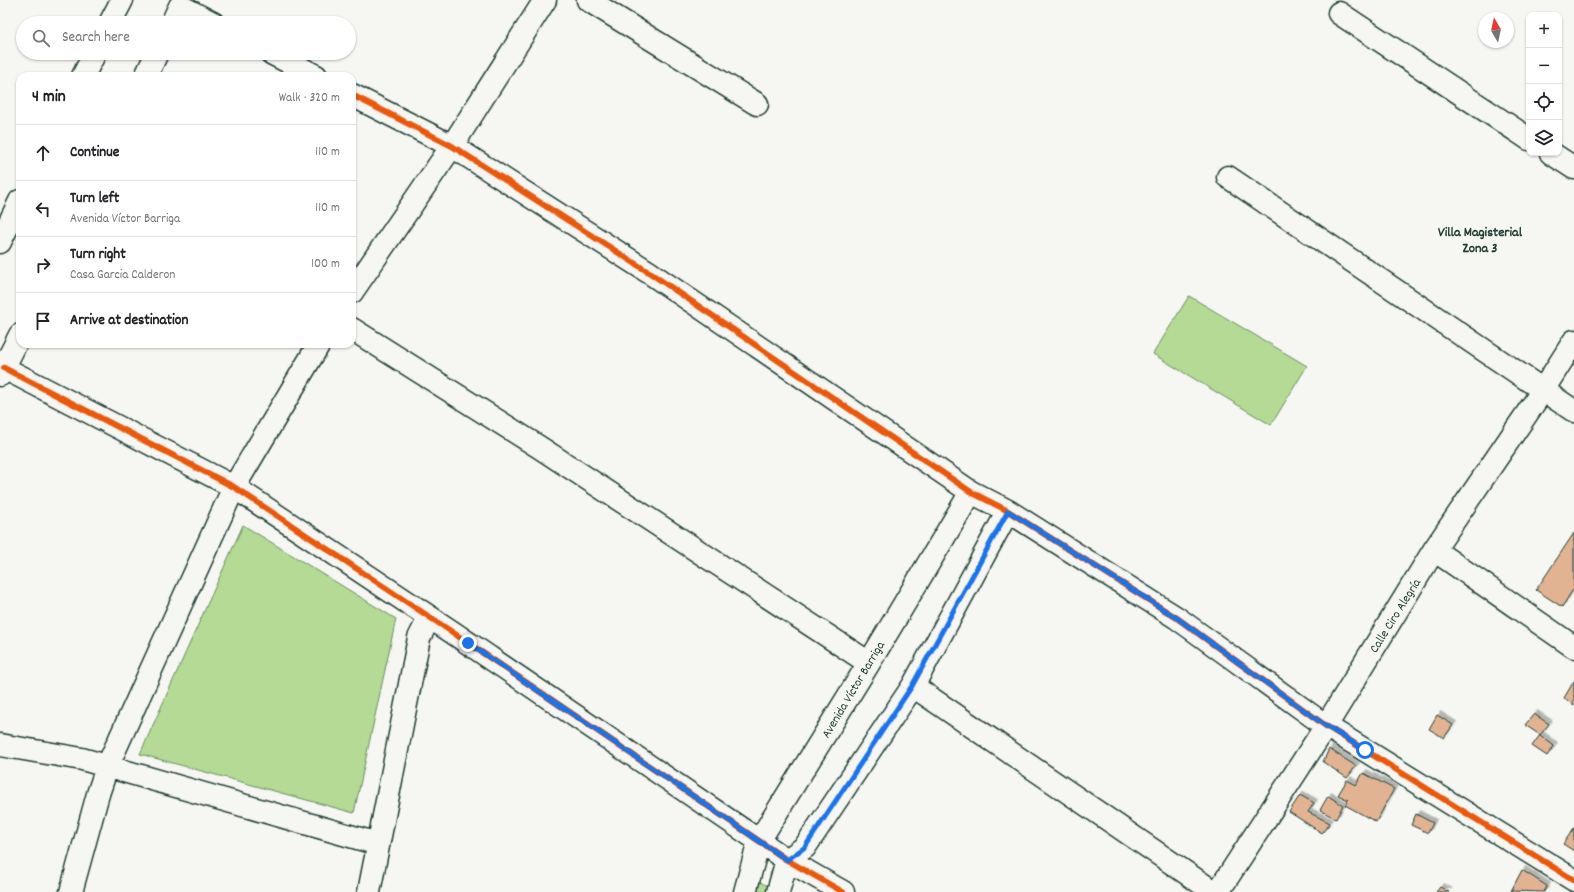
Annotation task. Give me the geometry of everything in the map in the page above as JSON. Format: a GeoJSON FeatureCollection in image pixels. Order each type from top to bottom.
{"type":"FeatureCollection","features":[{"type":"Feature","properties":{"kind":"street"},"geometry":{"type":"LineString","coordinates":[[114,16],[122,0]]}},
{"type":"Feature","properties":{"kind":"street"},"geometry":{"type":"LineString","coordinates":[[356,286],[452,146],[545,0]]}},
{"type":"Feature","properties":{"kind":"street"},"geometry":{"type":"LineString","coordinates":[[588,0],[758,104]]}},
{"type":"Feature","properties":{"kind":"street"},"geometry":{"type":"LineString","coordinates":[[175,16],[180,6],[199,16]]}},
{"type":"Feature","properties":{"kind":"street"},"geometry":{"type":"LineString","coordinates":[[1339,13],[1526,137]]}},
{"type":"Feature","properties":{"kind":"street"},"geometry":{"type":"LineString","coordinates":[[85,72],[91,60]]}},
{"type":"Feature","properties":{"kind":"street"},"geometry":{"type":"LineString","coordinates":[[148,72],[154,60]]}},
{"type":"Feature","properties":{"kind":"street"},"geometry":{"type":"LineString","coordinates":[[285,60],[308,72]]}},
{"type":"Feature","properties":{"kind":"street"},"geometry":{"type":"LineString","coordinates":[[356,97],[452,146],[650,273],[971,492],[1008,511],[1177,618],[1326,726],[1574,880]]}},
{"type":"Feature","properties":{"kind":"street"},"geometry":{"type":"LineString","coordinates":[[1556,156],[1574,168]]}},
{"type":"Feature","properties":{"kind":"street"},"geometry":{"type":"LineString","coordinates":[[1228,177],[1574,411]]}},
{"type":"Feature","properties":{"kind":"street"},"geometry":{"type":"LineString","coordinates":[[0,242],[16,209]]}},
{"type":"Feature","properties":{"kind":"street"},"geometry":{"type":"LineString","coordinates":[[356,332],[539,447],[869,663]]}},
{"type":"Feature","properties":{"kind":"street","name":"Calle Ciro Alegría"},"geometry":{"type":"LineString","coordinates":[[1218,892],[1326,726],[1434,550],[1543,390],[1574,341]]}},
{"type":"Feature","properties":{"kind":"street"},"geometry":{"type":"LineString","coordinates":[[16,343],[2,372],[234,487],[759,842],[787,860],[844,892]]}},
{"type":"Feature","properties":{"kind":"street"},"geometry":{"type":"LineString","coordinates":[[71,892],[107,767],[234,487],[316,348]]}},
{"type":"Feature","properties":{"kind":"street","name":"Avenida Víctor Barriga"},"geometry":{"type":"LineString","coordinates":[[745,892],[759,842],[869,663],[971,492]]}},
{"type":"Feature","properties":{"kind":"street"},"geometry":{"type":"LineString","coordinates":[[778,892],[787,860],[805,847],[912,686],[1008,511]]}},
{"type":"Feature","properties":{"kind":"street"},"geometry":{"type":"LineString","coordinates":[[1434,550],[1574,647]]}},
{"type":"Feature","properties":{"kind":"street"},"geometry":{"type":"LineString","coordinates":[[369,892],[419,638],[429,618]]}},
{"type":"Feature","properties":{"kind":"street"},"geometry":{"type":"LineString","coordinates":[[912,686],[1214,892]]}},
{"type":"Feature","properties":{"kind":"street"},"geometry":{"type":"LineString","coordinates":[[0,745],[82,759],[378,844]]}},
{"type":"Feature","properties":{"kind":"green space"},"geometry":{"type":"Polygon","coordinates":[[[1189,296],[1307,366],[1271,425],[1153,354],[1189,296]]]}},
{"type":"Feature","properties":{"kind":"green space"},"geometry":{"type":"Polygon","coordinates":[[[243,525],[396,619],[354,813],[140,754],[243,525]]]}},
{"type":"Feature","properties":{"kind":"green space"},"geometry":{"type":"Polygon","coordinates":[[[760,882],[768,886],[766,892],[757,892],[760,882]]]}},
{"type":"Feature","properties":{"kind":"building"},"geometry":{"type":"Polygon","coordinates":[[[1574,533],[1574,588],[1562,607],[1536,590],[1574,533]]]}},
{"type":"Feature","properties":{"kind":"building"},"geometry":{"type":"Polygon","coordinates":[[[1574,681],[1574,705],[1564,698],[1574,681]]]}},
{"type":"Feature","properties":{"kind":"building"},"geometry":{"type":"Polygon","coordinates":[[[1534,714],[1549,724],[1540,735],[1525,725],[1534,714]]]}},
{"type":"Feature","properties":{"kind":"building"},"geometry":{"type":"Polygon","coordinates":[[[1437,715],[1453,725],[1444,738],[1429,729],[1437,715]]]}},
{"type":"Feature","properties":{"kind":"building"},"geometry":{"type":"Polygon","coordinates":[[[1540,735],[1554,746],[1547,756],[1532,746],[1540,735]]]}},
{"type":"Feature","properties":{"kind":"building"},"geometry":{"type":"Polygon","coordinates":[[[1329,749],[1356,766],[1347,778],[1323,762],[1329,749]]]}},
{"type":"Feature","properties":{"kind":"building"},"geometry":{"type":"Polygon","coordinates":[[[1363,773],[1394,789],[1376,822],[1345,805],[1348,800],[1338,795],[1347,780],[1356,785],[1363,773]]]}},
{"type":"Feature","properties":{"kind":"building"},"geometry":{"type":"Polygon","coordinates":[[[1300,795],[1314,803],[1308,812],[1330,823],[1322,833],[1289,812],[1300,795]]]}},
{"type":"Feature","properties":{"kind":"building"},"geometry":{"type":"Polygon","coordinates":[[[1328,796],[1343,805],[1336,819],[1320,810],[1328,796]]]}},
{"type":"Feature","properties":{"kind":"building"},"geometry":{"type":"Polygon","coordinates":[[[1416,814],[1433,823],[1428,833],[1411,825],[1416,814]]]}},
{"type":"Feature","properties":{"kind":"building"},"geometry":{"type":"Polygon","coordinates":[[[1574,828],[1574,851],[1563,844],[1574,828]]]}},
{"type":"Feature","properties":{"kind":"building"},"geometry":{"type":"Polygon","coordinates":[[[1522,870],[1547,886],[1544,892],[1511,891],[1522,870]]]}},
{"type":"Feature","properties":{"kind":"building"},"geometry":{"type":"Polygon","coordinates":[[[1440,887],[1449,892],[1436,892],[1440,887]]]}},
{"type":"Feature","properties":{"kind":"cycle path"},"geometry":{"type":"LineString","coordinates":[[356,97],[452,146],[650,273],[971,492],[1008,511],[1177,618],[1326,726],[1574,880]]}},
{"type":"Feature","properties":{"kind":"cycle path"},"geometry":{"type":"LineString","coordinates":[[4,368],[234,487],[455,634],[787,860],[843,892]]}},
{"type":"Feature","properties":{"kind":"district","name":"Villa Magisterial Zona 3"},"geometry":{"type":"Point","coordinates":[1480,240]}},
{"type":"Feature","properties":{"kind":"route"},"geometry":{"type":"LineString","coordinates":[[468,643],[787,860],[805,847],[912,686],[1008,511],[1177,618],[1326,726],[1365,750]]}}]}
